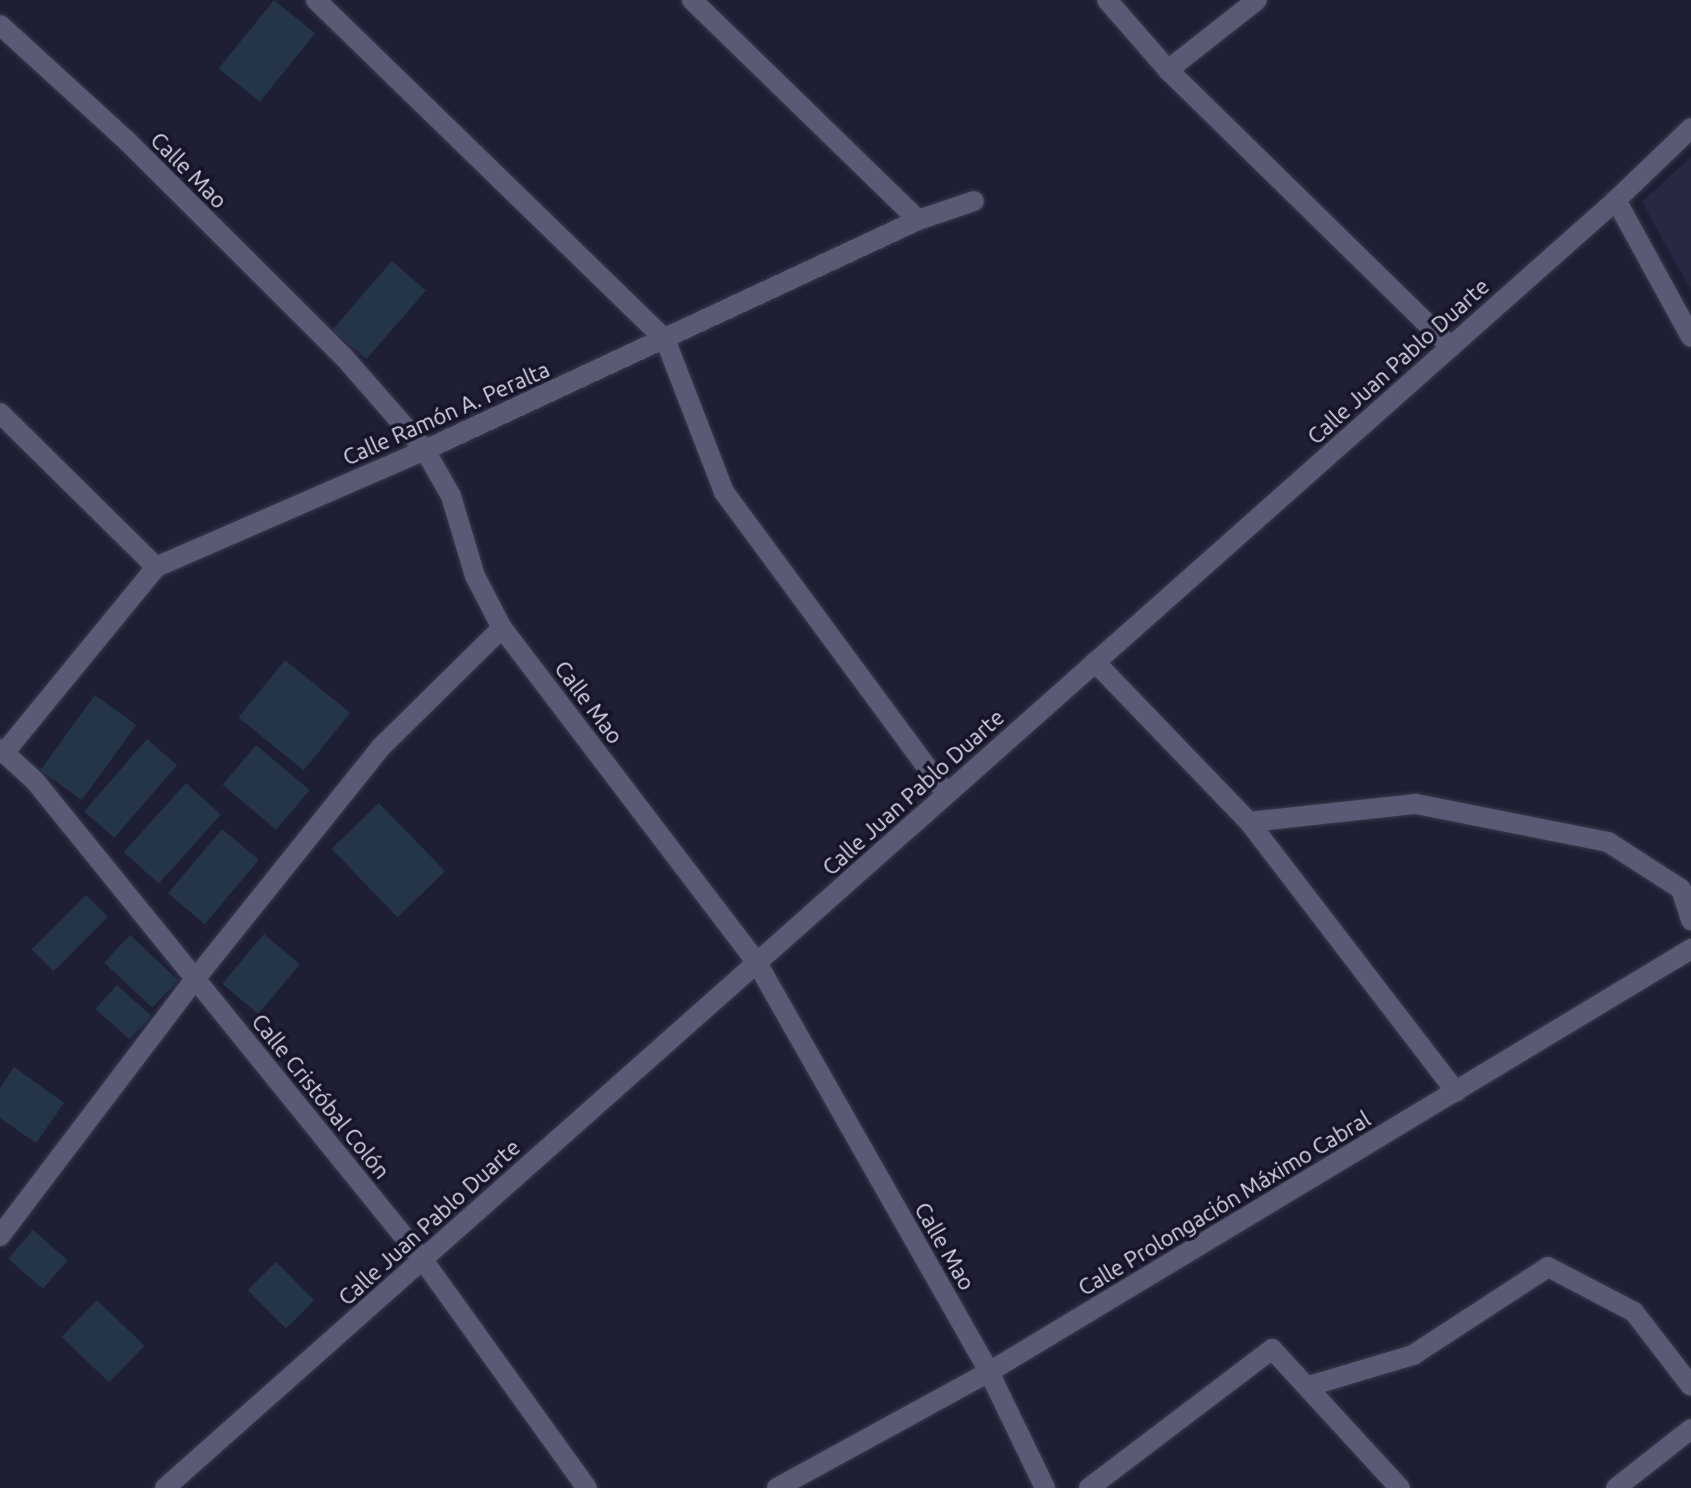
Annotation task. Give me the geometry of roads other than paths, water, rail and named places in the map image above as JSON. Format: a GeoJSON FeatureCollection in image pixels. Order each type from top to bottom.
{"type":"FeatureCollection","features":[{"type":"Feature","properties":{"kind":"street"},"geometry":{"type":"LineString","coordinates":[[316,0],[665,339],[724,492],[947,794]]}},
{"type":"Feature","properties":{"kind":"street"},"geometry":{"type":"LineString","coordinates":[[692,0],[918,220]]}},
{"type":"Feature","properties":{"kind":"street"},"geometry":{"type":"LineString","coordinates":[[1107,0],[1168,70],[1451,347]]}},
{"type":"Feature","properties":{"kind":"street"},"geometry":{"type":"LineString","coordinates":[[1168,70],[1257,0]]}},
{"type":"Feature","properties":{"kind":"street","name":"Calle Mao"},"geometry":{"type":"LineString","coordinates":[[0,25],[128,142],[343,356],[425,450],[451,496],[475,576],[502,628],[757,963],[989,1372],[1045,1488]]}},
{"type":"Feature","properties":{"kind":"street","name":"Calle Juan Pablo Duarte"},"geometry":{"type":"LineString","coordinates":[[165,1488],[1616,200],[1691,128]]}},
{"type":"Feature","properties":{"kind":"street"},"geometry":{"type":"LineString","coordinates":[[1616,200],[1691,337]]}},
{"type":"Feature","properties":{"kind":"street","name":"Calle Ramón A. Peralta"},"geometry":{"type":"LineString","coordinates":[[2,751],[156,567],[425,450],[918,220],[974,201]]}},
{"type":"Feature","properties":{"kind":"street"},"geometry":{"type":"LineString","coordinates":[[0,413],[156,567]]}},
{"type":"Feature","properties":{"kind":"street"},"geometry":{"type":"LineString","coordinates":[[0,1236],[196,978],[382,746],[502,628]]}},
{"type":"Feature","properties":{"kind":"street"},"geometry":{"type":"LineString","coordinates":[[1095,662],[1249,822],[1456,1092]]}},
{"type":"Feature","properties":{"kind":"street","name":"Calle Cristóbal Colón"},"geometry":{"type":"LineString","coordinates":[[2,751],[35,781],[423,1260],[587,1488]]}},
{"type":"Feature","properties":{"kind":"street"},"geometry":{"type":"LineString","coordinates":[[1249,822],[1416,804],[1608,842],[1681,889],[1691,920]]}},
{"type":"Feature","properties":{"kind":"street","name":"Calle Prolongación Máximo Cabral"},"geometry":{"type":"LineString","coordinates":[[777,1488],[989,1372],[1691,949]]}},
{"type":"Feature","properties":{"kind":"street"},"geometry":{"type":"LineString","coordinates":[[1309,1386],[1413,1355],[1548,1267],[1634,1312],[1691,1386]]}},
{"type":"Feature","properties":{"kind":"street"},"geometry":{"type":"LineString","coordinates":[[1089,1488],[1272,1349],[1400,1488]]}},
{"type":"Feature","properties":{"kind":"street"},"geometry":{"type":"LineString","coordinates":[[1616,1488],[1691,1429]]}}]}
